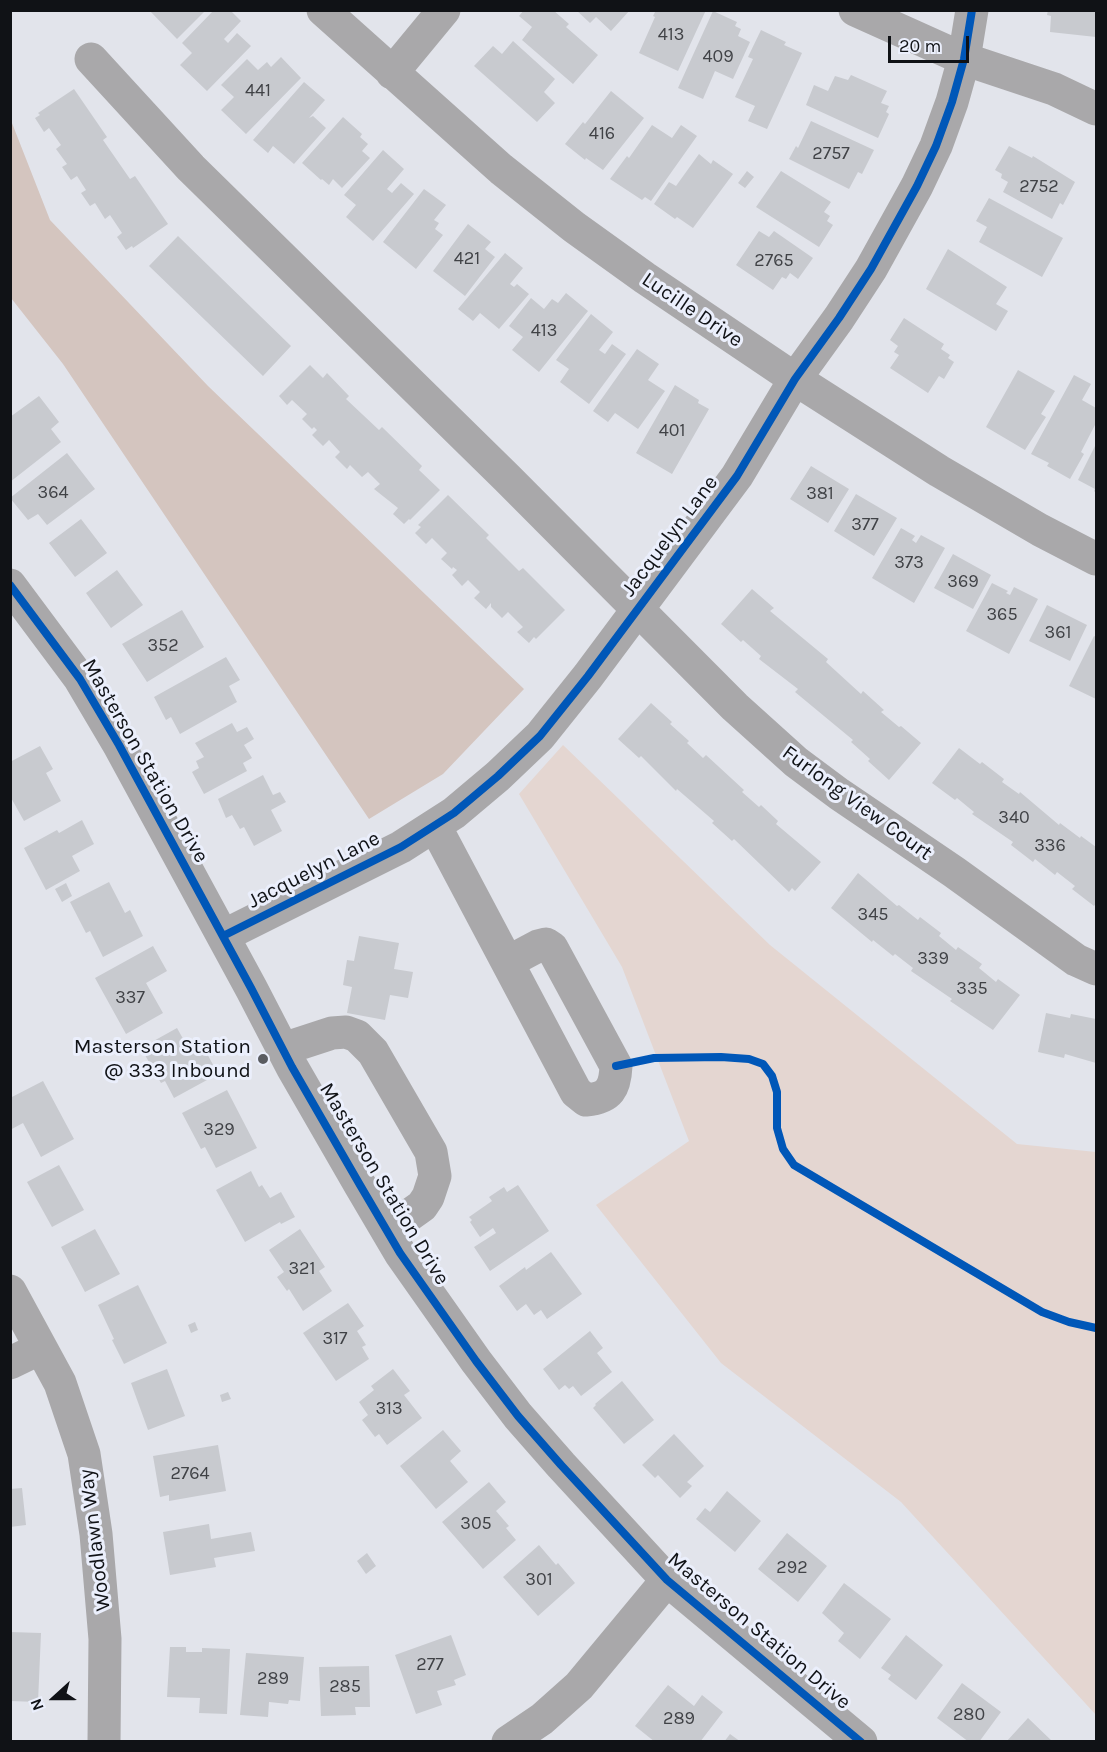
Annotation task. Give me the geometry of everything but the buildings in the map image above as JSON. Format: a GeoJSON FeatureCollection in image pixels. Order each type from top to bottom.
{"type":"FeatureCollection","features":[{"type":"Feature","properties":{"kind":"street","name":"Lucille Drive"},"geometry":{"type":"LineString","coordinates":[[323,10],[501,169],[574,227],[654,284],[795,379],[939,471],[1040,530],[1096,559]]}},
{"type":"Feature","properties":{"kind":"street"},"geometry":{"type":"LineString","coordinates":[[392,73],[444,10]]}},
{"type":"Feature","properties":{"kind":"street"},"geometry":{"type":"LineString","coordinates":[[855,10],[964,59],[1054,89],[1096,109]]}},
{"type":"Feature","properties":{"kind":"street","name":"Jacquelyn Lane"},"geometry":{"type":"LineString","coordinates":[[223,936],[401,847],[435,826],[492,782],[540,736],[637,611],[737,476],[795,379],[871,269],[918,186],[936,146],[964,59],[972,10]]}},
{"type":"Feature","properties":{"kind":"street","name":"Furlong View Court"},"geometry":{"type":"LineString","coordinates":[[91,59],[190,168],[507,478],[735,707],[796,762],[1076,960],[1096,969]]}},
{"type":"Feature","properties":{"kind":"street","name":"Masterson Station Drive"},"geometry":{"type":"LineString","coordinates":[[10,585],[80,679],[119,745],[283,1049],[387,1231],[476,1361],[518,1416],[667,1581],[861,1742]]}},
{"type":"Feature","properties":{"kind":"street"},"geometry":{"type":"LineString","coordinates":[[435,826],[508,962]]}},
{"type":"Feature","properties":{"kind":"street"},"geometry":{"type":"LineString","coordinates":[[283,1049],[332,1033],[346,1032],[357,1036],[373,1052],[431,1152],[435,1176],[428,1197],[422,1206],[387,1231]]}},
{"type":"Feature","properties":{"kind":"street","name":"Woodlawn Way"},"geometry":{"type":"LineString","coordinates":[[10,1291],[60,1383],[84,1454],[96,1534],[105,1639],[104,1742]]}},
{"type":"Feature","properties":{"kind":"street"},"geometry":{"type":"LineString","coordinates":[[10,1363],[41,1348]]}},
{"type":"Feature","properties":{"kind":"street"},"geometry":{"type":"LineString","coordinates":[[508,1742],[542,1719],[579,1686],[667,1581]]}},
{"type":"Feature","properties":{"kind":"shaded area"},"geometry":{"type":"Polygon","coordinates":[[[10,118],[50,220],[208,386],[524,689],[443,774],[369,819],[63,364],[11,298],[10,118]]]}},
{"type":"Feature","properties":{"kind":"shaded area"},"geometry":{"type":"Polygon","coordinates":[[[563,745],[770,945],[1017,1144],[1096,1152],[1096,1715],[901,1502],[721,1363],[596,1205],[689,1141],[622,967],[519,794],[563,745]]]}},
{"type":"Feature","properties":{"kind":"cycle path"},"geometry":{"type":"LineString","coordinates":[[223,936],[401,847],[454,813],[540,736],[588,676],[737,476],[795,379],[871,269],[917,186],[936,146],[964,59],[972,10]]}},
{"type":"Feature","properties":{"kind":"cycle path"},"geometry":{"type":"LineString","coordinates":[[10,585],[80,679],[119,745],[292,1067],[360,1185],[400,1253],[476,1361],[518,1416],[667,1580],[861,1742]]}},
{"type":"Feature","properties":{"kind":"cycle path"},"geometry":{"type":"LineString","coordinates":[[616,1066],[654,1058],[721,1057],[749,1059],[763,1064],[772,1076],[777,1092],[777,1128],[783,1149],[794,1165],[1042,1312],[1069,1322],[1096,1328]]}},
{"type":"Feature","properties":{"kind":"place","name":"Masterson Station @ 333 Inbound"},"geometry":{"type":"Point","coordinates":[263,1059]}}]}
